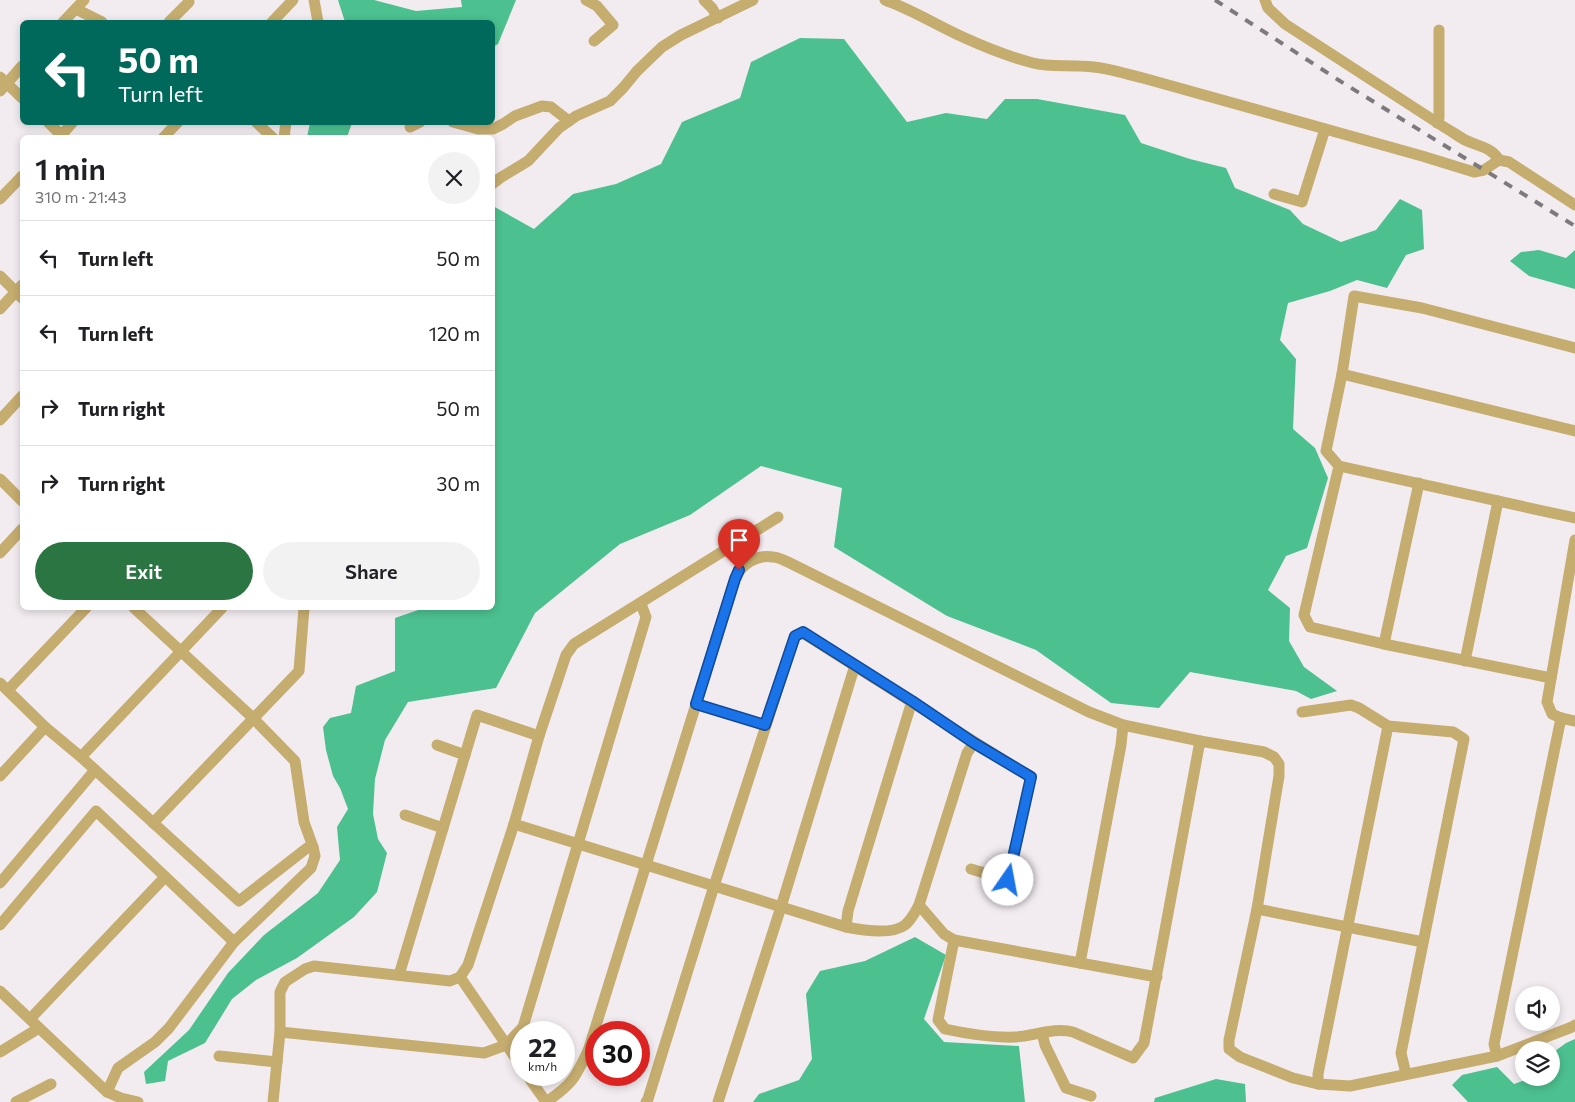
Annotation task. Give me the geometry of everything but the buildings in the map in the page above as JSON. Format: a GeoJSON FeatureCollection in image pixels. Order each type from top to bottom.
{"type":"FeatureCollection","features":[{"type":"Feature","properties":{"kind":"street"},"geometry":{"type":"LineString","coordinates":[[274,20],[293,0]]}},
{"type":"Feature","properties":{"kind":"street"},"geometry":{"type":"LineString","coordinates":[[314,0],[318,20]]}},
{"type":"Feature","properties":{"kind":"street"},"geometry":{"type":"LineString","coordinates":[[586,0],[597,6],[613,25],[594,41]]}},
{"type":"Feature","properties":{"kind":"street"},"geometry":{"type":"LineString","coordinates":[[704,0],[718,18]]}},
{"type":"Feature","properties":{"kind":"street"},"geometry":{"type":"LineString","coordinates":[[495,178],[528,161],[559,128],[576,116],[610,101],[662,47],[753,0]]}},
{"type":"Feature","properties":{"kind":"street"},"geometry":{"type":"LineString","coordinates":[[885,0],[901,3],[964,38],[1035,63],[1096,67],[1204,94],[1474,172],[1484,170],[1499,160],[1509,162],[1575,205]]}},
{"type":"Feature","properties":{"kind":"street"},"geometry":{"type":"LineString","coordinates":[[1265,0],[1268,8],[1285,24],[1466,141],[1488,149],[1499,160]]}},
{"type":"Feature","properties":{"kind":"street"},"geometry":{"type":"LineString","coordinates":[[171,20],[189,2]]}},
{"type":"Feature","properties":{"kind":"street"},"geometry":{"type":"LineString","coordinates":[[65,20],[80,4],[100,20]]}},
{"type":"Feature","properties":{"kind":"street"},"geometry":{"type":"LineString","coordinates":[[1437,123],[1439,118],[1439,30]]}},
{"type":"Feature","properties":{"kind":"street"},"geometry":{"type":"LineString","coordinates":[[20,68],[2,84],[20,97]]}},
{"type":"Feature","properties":{"kind":"street"},"geometry":{"type":"LineString","coordinates":[[464,125],[478,129],[493,129],[515,116],[542,106],[551,107],[569,121]]}},
{"type":"Feature","properties":{"kind":"street"},"geometry":{"type":"LineString","coordinates":[[51,125],[59,135]]}},
{"type":"Feature","properties":{"kind":"street"},"geometry":{"type":"LineString","coordinates":[[63,135],[71,125]]}},
{"type":"Feature","properties":{"kind":"street"},"geometry":{"type":"LineString","coordinates":[[166,135],[175,125]]}},
{"type":"Feature","properties":{"kind":"street"},"geometry":{"type":"LineString","coordinates":[[259,125],[270,135]]}},
{"type":"Feature","properties":{"kind":"street"},"geometry":{"type":"LineString","coordinates":[[1274,194],[1302,202],[1325,129]]}},
{"type":"Feature","properties":{"kind":"street"},"geometry":{"type":"LineString","coordinates":[[0,199],[20,178]]}},
{"type":"Feature","properties":{"kind":"street"},"geometry":{"type":"LineString","coordinates":[[0,276],[20,291]]}},
{"type":"Feature","properties":{"kind":"street"},"geometry":{"type":"LineString","coordinates":[[0,309],[20,293]]}},
{"type":"Feature","properties":{"kind":"street"},"geometry":{"type":"LineString","coordinates":[[1575,348],[1422,308],[1354,296],[1342,374],[1326,451],[1340,466],[1575,518]]}},
{"type":"Feature","properties":{"kind":"street"},"geometry":{"type":"LineString","coordinates":[[1342,374],[1575,431]]}},
{"type":"Feature","properties":{"kind":"street"},"geometry":{"type":"LineString","coordinates":[[0,420],[20,398]]}},
{"type":"Feature","properties":{"kind":"street"},"geometry":{"type":"LineString","coordinates":[[1340,466],[1304,615],[1310,626],[1384,644],[1551,678]]}},
{"type":"Feature","properties":{"kind":"street"},"geometry":{"type":"LineString","coordinates":[[0,479],[20,498]]}},
{"type":"Feature","properties":{"kind":"street"},"geometry":{"type":"LineString","coordinates":[[1384,644],[1419,483]]}},
{"type":"Feature","properties":{"kind":"street"},"geometry":{"type":"LineString","coordinates":[[1465,661],[1498,501]]}},
{"type":"Feature","properties":{"kind":"street"},"geometry":{"type":"LineString","coordinates":[[273,1102],[280,1032],[280,992],[285,982],[305,969],[314,966],[450,981],[460,977],[468,965],[514,824],[539,736],[566,655],[574,644],[778,517]]}},
{"type":"Feature","properties":{"kind":"street"},"geometry":{"type":"LineString","coordinates":[[0,553],[20,531]]}},
{"type":"Feature","properties":{"kind":"street"},"geometry":{"type":"LineString","coordinates":[[1575,540],[1547,702],[1552,714],[1575,722]]}},
{"type":"Feature","properties":{"kind":"street"},"geometry":{"type":"LineString","coordinates":[[736,544],[748,562]]}},
{"type":"Feature","properties":{"kind":"street"},"geometry":{"type":"LineString","coordinates":[[535,1086],[546,1102],[565,1090],[577,1075],[590,1048],[735,579],[739,570],[748,562],[759,558],[773,557],[788,562],[1089,712],[1123,725],[1200,742],[1264,752],[1274,757],[1279,764],[1279,776],[1257,909],[1229,1040],[1229,1049],[1240,1057],[1293,1078],[1318,1084],[1350,1086],[1497,1056],[1548,1038],[1575,1025]]}},
{"type":"Feature","properties":{"kind":"street"},"geometry":{"type":"LineString","coordinates":[[280,1032],[484,1053],[506,1044],[523,1027],[646,617],[641,604]]}},
{"type":"Feature","properties":{"kind":"street"},"geometry":{"type":"LineString","coordinates":[[84,610],[4,686],[46,727],[239,901],[307,848],[313,847]]}},
{"type":"Feature","properties":{"kind":"street"},"geometry":{"type":"LineString","coordinates":[[107,1092],[118,1068],[155,1042],[169,1028],[234,942],[310,868],[315,856],[304,822],[295,761],[253,718],[136,610]]}},
{"type":"Feature","properties":{"kind":"street"},"geometry":{"type":"LineString","coordinates":[[81,757],[220,610]]}},
{"type":"Feature","properties":{"kind":"street"},"geometry":{"type":"LineString","coordinates":[[152,823],[299,671],[304,610]]}},
{"type":"Feature","properties":{"kind":"street"},"geometry":{"type":"LineString","coordinates":[[646,1102],[795,636],[803,632],[974,743],[1031,777],[1008,880],[971,869]]}},
{"type":"Feature","properties":{"kind":"street"},"geometry":{"type":"LineString","coordinates":[[718,1102],[781,907],[855,665]]}},
{"type":"Feature","properties":{"kind":"street"},"geometry":{"type":"LineString","coordinates":[[846,927],[848,911],[912,701]]}},
{"type":"Feature","properties":{"kind":"street"},"geometry":{"type":"LineString","coordinates":[[696,704],[765,725]]}},
{"type":"Feature","properties":{"kind":"street"},"geometry":{"type":"LineString","coordinates":[[1302,712],[1351,705],[1388,726],[1453,732],[1464,739],[1401,1053],[1406,1074]]}},
{"type":"Feature","properties":{"kind":"street"},"geometry":{"type":"LineString","coordinates":[[399,976],[477,715],[539,736]]}},
{"type":"Feature","properties":{"kind":"street"},"geometry":{"type":"LineString","coordinates":[[1497,1056],[1494,1044],[1561,718]]}},
{"type":"Feature","properties":{"kind":"street"},"geometry":{"type":"LineString","coordinates":[[1080,963],[1121,745],[1123,725]]}},
{"type":"Feature","properties":{"kind":"street"},"geometry":{"type":"LineString","coordinates":[[1318,1084],[1318,1074],[1388,726]]}},
{"type":"Feature","properties":{"kind":"street"},"geometry":{"type":"LineString","coordinates":[[0,776],[46,727]]}},
{"type":"Feature","properties":{"kind":"street"},"geometry":{"type":"LineString","coordinates":[[954,940],[938,1020],[945,1029],[982,1036],[1016,1037],[1065,1030],[1133,1058],[1144,1043],[1200,742]]}},
{"type":"Feature","properties":{"kind":"street"},"geometry":{"type":"LineString","coordinates":[[514,824],[846,927],[867,930],[898,929],[912,918],[919,905],[967,753],[974,743]]}},
{"type":"Feature","properties":{"kind":"street"},"geometry":{"type":"LineString","coordinates":[[437,746],[465,755]]}},
{"type":"Feature","properties":{"kind":"street"},"geometry":{"type":"LineString","coordinates":[[0,883],[95,770]]}},
{"type":"Feature","properties":{"kind":"street"},"geometry":{"type":"LineString","coordinates":[[0,925],[96,811],[234,942]]}},
{"type":"Feature","properties":{"kind":"street"},"geometry":{"type":"LineString","coordinates":[[405,815],[443,828]]}},
{"type":"Feature","properties":{"kind":"street"},"geometry":{"type":"LineString","coordinates":[[30,1019],[165,876]]}},
{"type":"Feature","properties":{"kind":"street"},"geometry":{"type":"LineString","coordinates":[[919,905],[944,934],[954,940],[1157,977]]}},
{"type":"Feature","properties":{"kind":"street"},"geometry":{"type":"LineString","coordinates":[[1257,909],[1424,942]]}},
{"type":"Feature","properties":{"kind":"street"},"geometry":{"type":"LineString","coordinates":[[460,977],[510,1050]]}},
{"type":"Feature","properties":{"kind":"street"},"geometry":{"type":"LineString","coordinates":[[0,991],[107,1092],[138,1102]]}},
{"type":"Feature","properties":{"kind":"street"},"geometry":{"type":"LineString","coordinates":[[0,1052],[39,1028]]}},
{"type":"Feature","properties":{"kind":"street"},"geometry":{"type":"LineString","coordinates":[[1042,1033],[1045,1045],[1066,1088],[1091,1096]]}},
{"type":"Feature","properties":{"kind":"street"},"geometry":{"type":"LineString","coordinates":[[219,1056],[277,1062]]}},
{"type":"Feature","properties":{"kind":"street"},"geometry":{"type":"LineString","coordinates":[[16,1102],[51,1084]]}},
{"type":"Feature","properties":{"kind":"green space"},"geometry":{"type":"Polygon","coordinates":[[[338,0],[374,0],[416,11],[462,7],[461,0],[516,0],[498,44],[495,46],[495,20],[344,20],[338,0]]]}},
{"type":"Feature","properties":{"kind":"green space"},"geometry":{"type":"Polygon","coordinates":[[[800,38],[844,39],[907,122],[946,113],[987,119],[1005,99],[1037,99],[1125,115],[1141,143],[1190,159],[1226,168],[1235,188],[1290,210],[1303,224],[1341,242],[1376,230],[1400,199],[1422,210],[1424,249],[1406,255],[1387,288],[1357,280],[1330,291],[1288,303],[1280,340],[1296,359],[1293,429],[1315,448],[1328,478],[1307,548],[1286,556],[1268,590],[1290,608],[1289,641],[1304,667],[1337,691],[1311,699],[1296,691],[1190,672],[1159,708],[1111,703],[1036,650],[947,616],[834,547],[842,488],[761,466],[690,515],[620,544],[535,613],[496,688],[408,702],[385,740],[375,779],[373,814],[378,839],[387,853],[377,892],[354,917],[297,958],[256,980],[232,999],[205,1043],[168,1061],[165,1081],[146,1084],[144,1072],[189,1030],[228,973],[264,935],[318,893],[340,860],[337,827],[348,809],[333,776],[326,750],[323,727],[330,718],[351,713],[356,686],[395,671],[395,618],[418,610],[495,610],[495,207],[534,229],[573,194],[616,184],[661,164],[682,122],[740,98],[751,62],[800,38]]]}},
{"type":"Feature","properties":{"kind":"green space"},"geometry":{"type":"Polygon","coordinates":[[[309,125],[351,125],[348,135],[307,135],[309,125]]]}},
{"type":"Feature","properties":{"kind":"green space"},"geometry":{"type":"Polygon","coordinates":[[[1539,250],[1566,258],[1575,250],[1575,289],[1529,276],[1510,261],[1521,252],[1539,250]]]}},
{"type":"Feature","properties":{"kind":"green space"},"geometry":{"type":"Polygon","coordinates":[[[915,937],[946,955],[924,1019],[944,1042],[1019,1046],[1025,1102],[753,1102],[759,1094],[799,1080],[812,1059],[806,994],[820,971],[865,961],[915,937]]]}},
{"type":"Feature","properties":{"kind":"green space"},"geometry":{"type":"Polygon","coordinates":[[[1575,1039],[1575,1102],[1468,1102],[1452,1085],[1462,1075],[1497,1067],[1515,1084],[1515,1086],[1560,1086],[1560,1047],[1575,1039]]]}},
{"type":"Feature","properties":{"kind":"green space"},"geometry":{"type":"Polygon","coordinates":[[[1216,1079],[1245,1084],[1246,1102],[1154,1102],[1155,1098],[1216,1079]]]}},
{"type":"Feature","properties":{"kind":"railway"},"geometry":{"type":"LineString","coordinates":[[1215,0],[1340,81],[1575,226]]}},
{"type":"Feature","properties":{"kind":"route"},"geometry":{"type":"LineString","coordinates":[[739,570],[696,704],[765,725],[795,636],[803,632],[974,743],[1031,777],[1008,880]]}}]}
